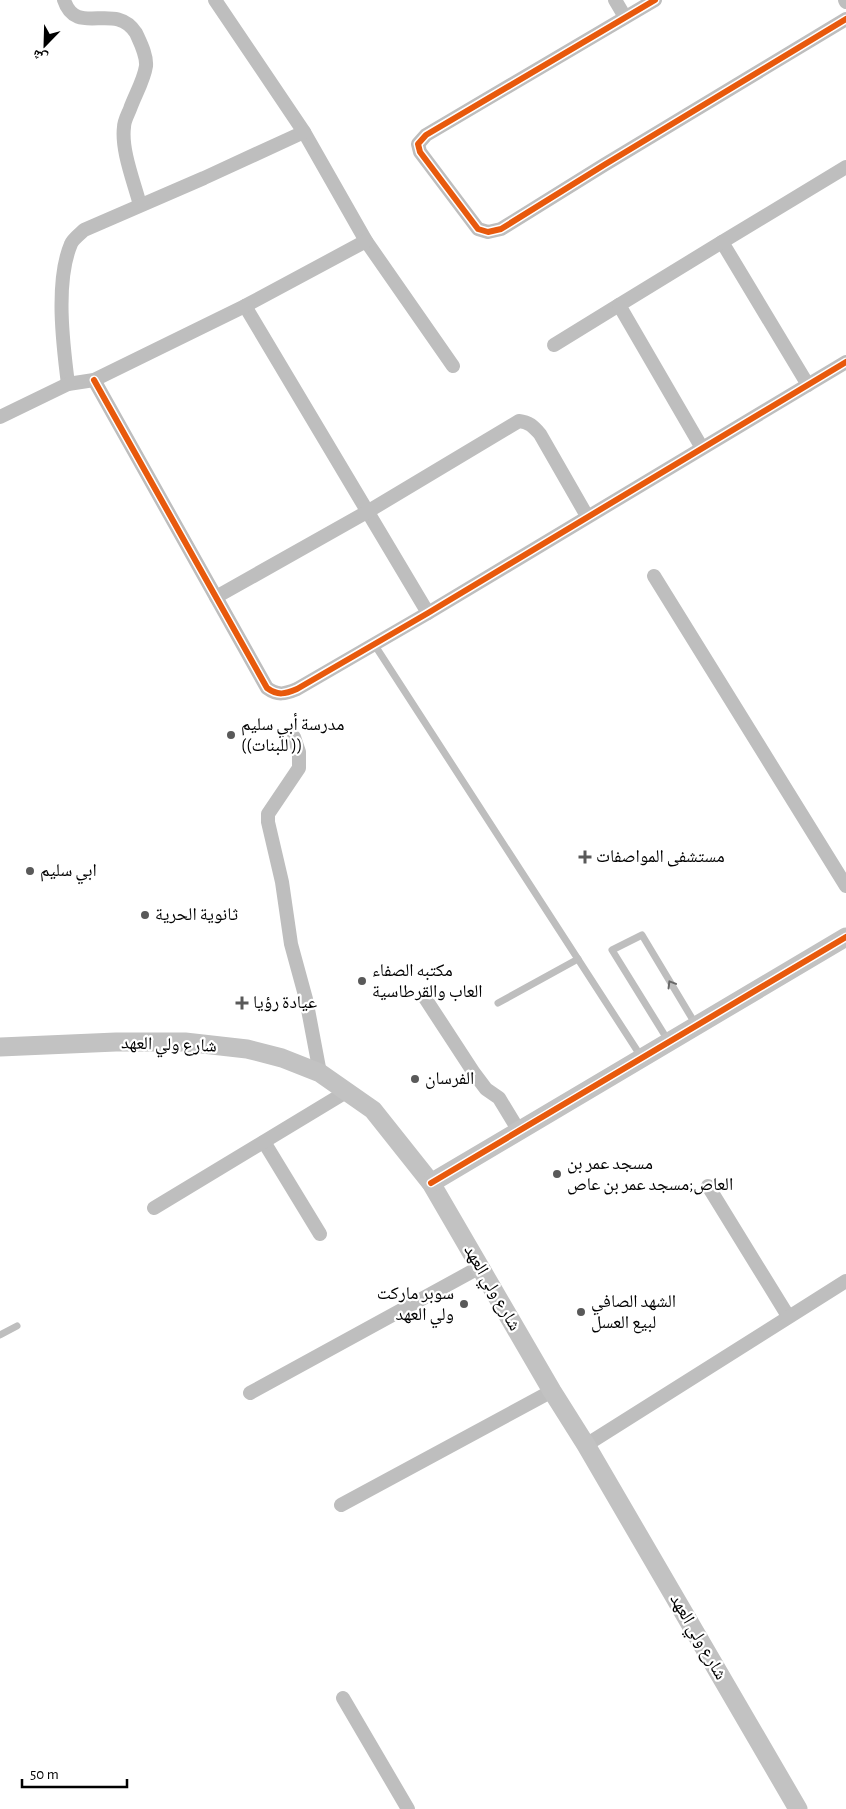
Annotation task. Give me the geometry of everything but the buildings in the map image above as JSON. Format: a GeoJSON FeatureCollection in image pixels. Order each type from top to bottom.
{"type":"FeatureCollection","features":[{"type":"Feature","properties":{"kind":"main road"},"geometry":{"type":"LineString","coordinates":[[432,1183],[846,937]]}},
{"type":"Feature","properties":{"kind":"main road","name":"شارع ولي العهد"},"geometry":{"type":"LineString","coordinates":[[0,1047],[116,1042],[185,1042],[246,1049],[282,1058],[320,1072],[372,1110],[432,1183],[798,1809]]}},
{"type":"Feature","properties":{"kind":"street"},"geometry":{"type":"LineString","coordinates":[[64,0],[67,9],[72,13],[81,15],[100,10],[117,10],[126,17],[135,30],[144,51],[146,65],[124,126],[125,149],[140,205]]}},
{"type":"Feature","properties":{"kind":"street"},"geometry":{"type":"LineString","coordinates":[[215,0],[304,132],[366,242],[453,366]]}},
{"type":"Feature","properties":{"kind":"street"},"geometry":{"type":"LineString","coordinates":[[615,0],[625,17]]}},
{"type":"Feature","properties":{"kind":"street"},"geometry":{"type":"LineString","coordinates":[[654,0],[426,135],[418,144],[420,152],[478,229],[488,232],[501,230],[604,165],[846,19]]}},
{"type":"Feature","properties":{"kind":"street"},"geometry":{"type":"LineString","coordinates":[[68,384],[62,336],[63,300],[66,262],[72,242],[84,230],[304,132]]}},
{"type":"Feature","properties":{"kind":"street"},"geometry":{"type":"LineString","coordinates":[[554,345],[846,168]]}},
{"type":"Feature","properties":{"kind":"street"},"geometry":{"type":"LineString","coordinates":[[0,417],[68,384],[94,380],[245,306],[366,242]]}},
{"type":"Feature","properties":{"kind":"street"},"geometry":{"type":"LineString","coordinates":[[722,242],[808,385]]}},
{"type":"Feature","properties":{"kind":"street"},"geometry":{"type":"LineString","coordinates":[[619,305],[702,448]]}},
{"type":"Feature","properties":{"kind":"street"},"geometry":{"type":"LineString","coordinates":[[245,306],[428,613]]}},
{"type":"Feature","properties":{"kind":"street"},"geometry":{"type":"LineString","coordinates":[[94,380],[267,688],[273,692],[284,694],[297,689],[428,613],[846,362]]}},
{"type":"Feature","properties":{"kind":"street"},"geometry":{"type":"LineString","coordinates":[[216,597],[367,512],[519,421],[532,425],[540,434],[587,516]]}},
{"type":"Feature","properties":{"kind":"street"},"geometry":{"type":"LineString","coordinates":[[654,576],[846,886]]}},
{"type":"Feature","properties":{"kind":"street"},"geometry":{"type":"LineString","coordinates":[[294,737],[299,752],[299,768],[268,814],[268,822],[320,1072]]}},
{"type":"Feature","properties":{"kind":"street"},"geometry":{"type":"LineString","coordinates":[[425,998],[474,1073],[486,1089],[499,1098],[520,1131]]}},
{"type":"Feature","properties":{"kind":"street"},"geometry":{"type":"LineString","coordinates":[[154,1208],[346,1092]]}},
{"type":"Feature","properties":{"kind":"street"},"geometry":{"type":"LineString","coordinates":[[264,1142],[320,1234]]}},
{"type":"Feature","properties":{"kind":"street"},"geometry":{"type":"LineString","coordinates":[[708,1186],[788,1316]]}},
{"type":"Feature","properties":{"kind":"street"},"geometry":{"type":"LineString","coordinates":[[250,1393],[480,1267]]}},
{"type":"Feature","properties":{"kind":"street"},"geometry":{"type":"LineString","coordinates":[[586,1445],[846,1281]]}},
{"type":"Feature","properties":{"kind":"street"},"geometry":{"type":"LineString","coordinates":[[341,1505],[552,1391]]}},
{"type":"Feature","properties":{"kind":"street"},"geometry":{"type":"LineString","coordinates":[[343,1698],[408,1809]]}},
{"type":"Feature","properties":{"kind":"lane"},"geometry":{"type":"LineString","coordinates":[[374,644],[642,1058]]}},
{"type":"Feature","properties":{"kind":"lane"},"geometry":{"type":"LineString","coordinates":[[669,1042],[612,950],[642,935],[696,1026]]}},
{"type":"Feature","properties":{"kind":"lane"},"geometry":{"type":"LineString","coordinates":[[498,1003],[578,959]]}},
{"type":"Feature","properties":{"kind":"lane"},"geometry":{"type":"LineString","coordinates":[[0,1335],[17,1326]]}},
{"type":"Feature","properties":{"kind":"cycle path"},"geometry":{"type":"LineString","coordinates":[[655,0],[426,135],[418,144],[420,152],[478,229],[488,232],[501,229],[846,19]]}},
{"type":"Feature","properties":{"kind":"cycle path"},"geometry":{"type":"LineString","coordinates":[[94,380],[267,688],[282,693],[297,689],[428,613],[846,362]]}},
{"type":"Feature","properties":{"kind":"cycle path"},"geometry":{"type":"LineString","coordinates":[[431,1183],[846,937]]}},
{"type":"Feature","properties":{"kind":"place","name":"مدرسة أبي سليم ((للبنات ))"},"geometry":{"type":"Point","coordinates":[231,735]}},
{"type":"Feature","properties":{"kind":"place","name":"مستشفى المواصفات"},"geometry":{"type":"Point","coordinates":[585,857]}},
{"type":"Feature","properties":{"kind":"place","name":"ابي سليم"},"geometry":{"type":"Point","coordinates":[30,871]}},
{"type":"Feature","properties":{"kind":"place","name":"ثانوية الحرية"},"geometry":{"type":"Point","coordinates":[145,915]}},
{"type":"Feature","properties":{"kind":"place","name":"مكتبه الصفاء العاب والقرطاسية"},"geometry":{"type":"Point","coordinates":[362,981]}},
{"type":"Feature","properties":{"kind":"place","name":"عيادة رؤيا"},"geometry":{"type":"Point","coordinates":[242,1003]}},
{"type":"Feature","properties":{"kind":"place","name":"الفرسان"},"geometry":{"type":"Point","coordinates":[415,1079]}},
{"type":"Feature","properties":{"kind":"place","name":"مسجد عمر بن العاص;مسجد عمر بن عاص"},"geometry":{"type":"Point","coordinates":[557,1174]}},
{"type":"Feature","properties":{"kind":"place","name":"سوبر ماركت ولي العهد"},"geometry":{"type":"Point","coordinates":[464,1304]}},
{"type":"Feature","properties":{"kind":"place","name":"الشهد الصافي لبيع العسل"},"geometry":{"type":"Point","coordinates":[581,1312]}}]}
